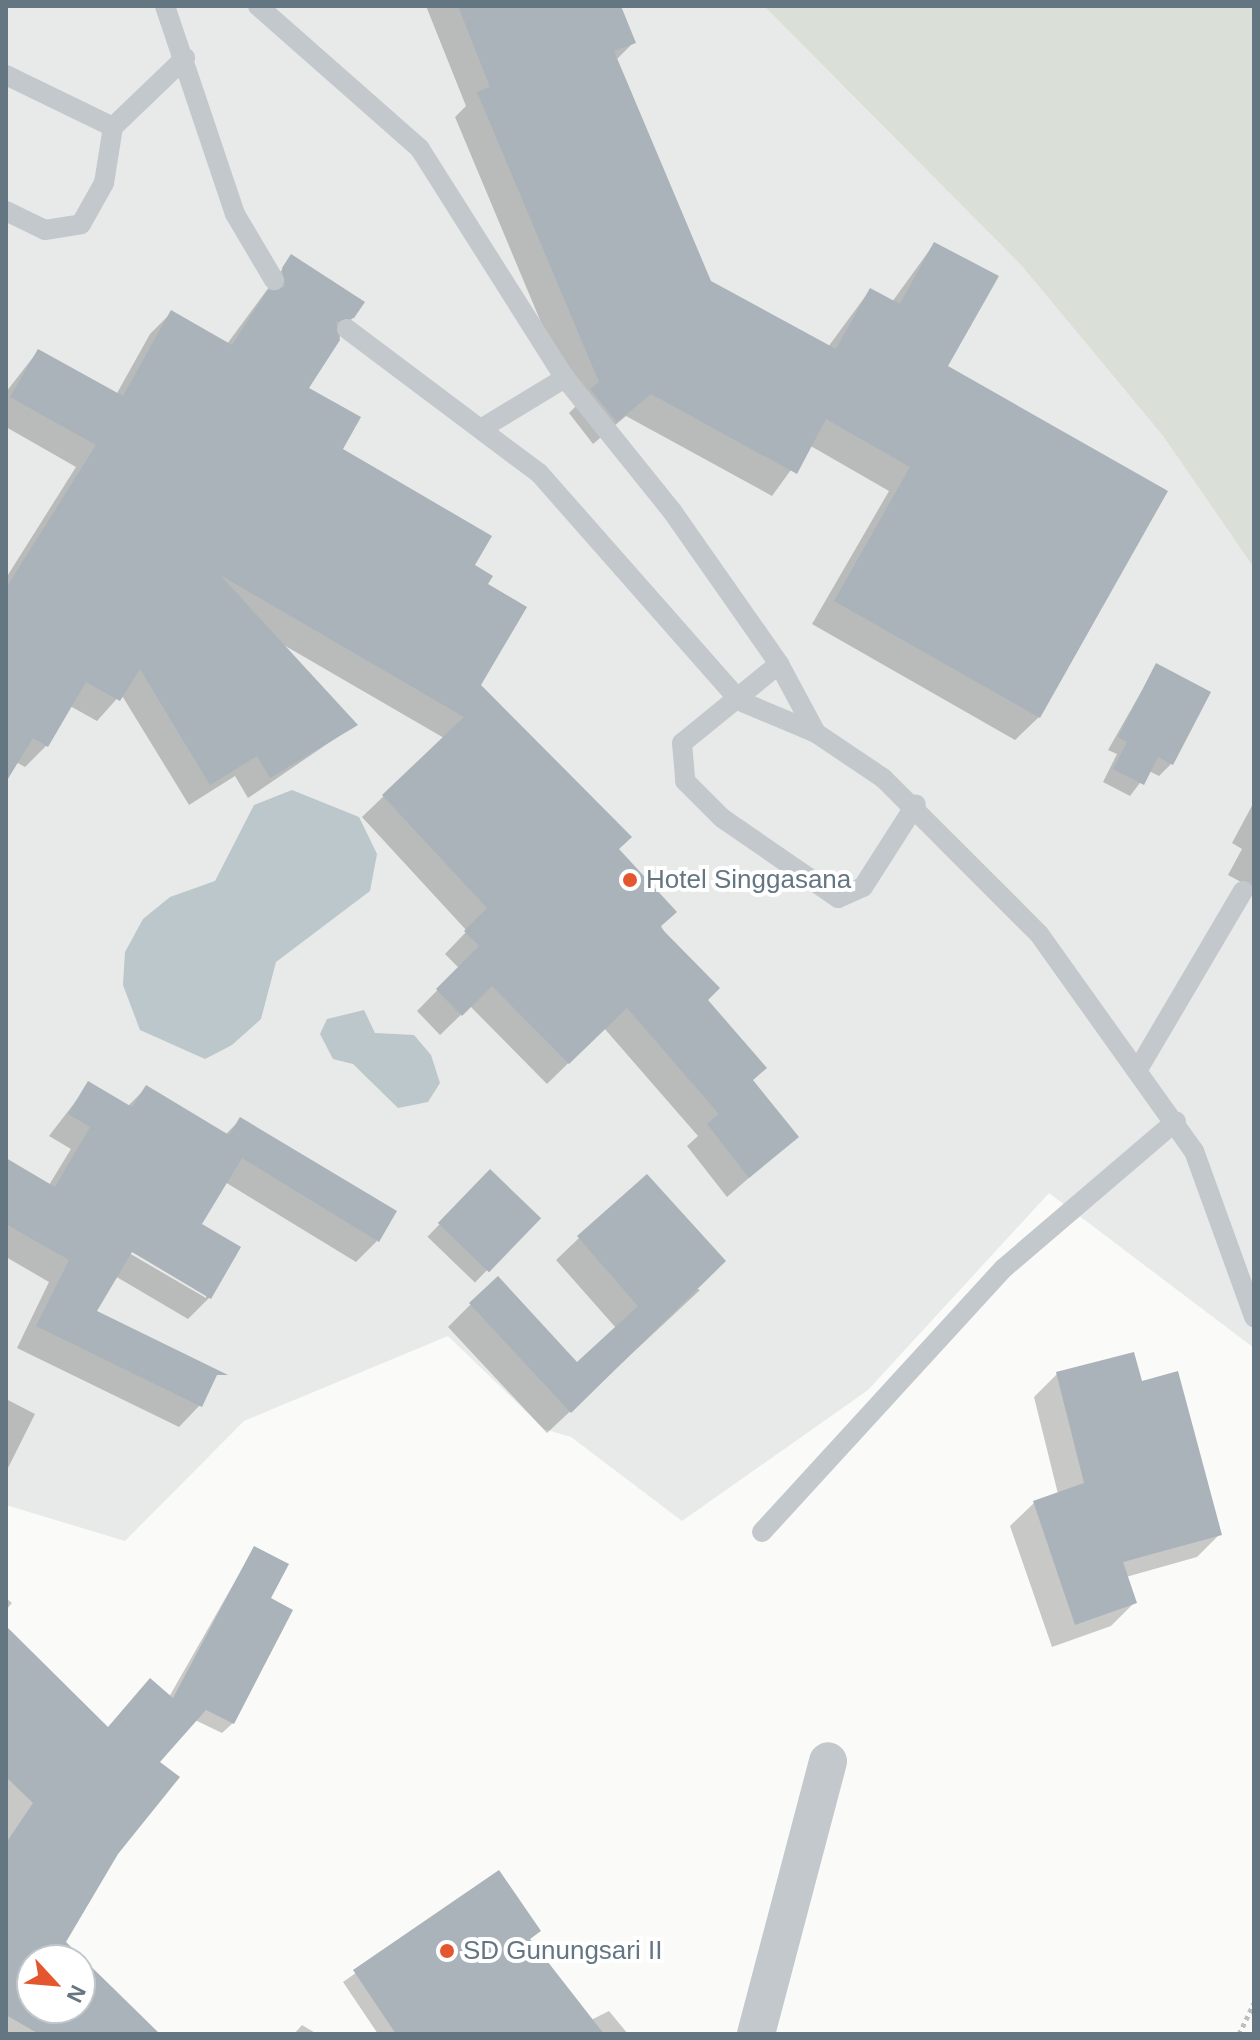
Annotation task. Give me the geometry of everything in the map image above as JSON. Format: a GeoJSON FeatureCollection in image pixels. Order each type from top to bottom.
{"type":"FeatureCollection","features":[{"type":"Feature","properties":{"kind":"street"},"geometry":{"type":"LineString","coordinates":[[756,2034],[828,1761]]}},
{"type":"Feature","properties":{"kind":"lane"},"geometry":{"type":"LineString","coordinates":[[165,6],[235,214],[274,280]]}},
{"type":"Feature","properties":{"kind":"lane"},"geometry":{"type":"LineString","coordinates":[[258,6],[420,149],[565,378],[672,511],[779,664],[816,733]]}},
{"type":"Feature","properties":{"kind":"lane"},"geometry":{"type":"LineString","coordinates":[[6,211],[45,230],[81,224],[104,183],[113,127],[185,58]]}},
{"type":"Feature","properties":{"kind":"lane"},"geometry":{"type":"LineString","coordinates":[[6,75],[113,127]]}},
{"type":"Feature","properties":{"kind":"lane"},"geometry":{"type":"LineString","coordinates":[[347,329],[484,427],[539,473],[740,701],[816,733],[916,804],[1039,934],[1176,1121],[1194,1151],[1254,1317]]}},
{"type":"Feature","properties":{"kind":"lane"},"geometry":{"type":"LineString","coordinates":[[484,427],[565,378]]}},
{"type":"Feature","properties":{"kind":"lane"},"geometry":{"type":"LineString","coordinates":[[779,664],[740,701],[682,743],[680,771],[722,818],[826,893],[858,893],[916,804]]}},
{"type":"Feature","properties":{"kind":"lane"},"geometry":{"type":"LineString","coordinates":[[1137,1071],[1243,891]]}},
{"type":"Feature","properties":{"kind":"lane"},"geometry":{"type":"LineString","coordinates":[[762,1532],[1004,1268],[1176,1121]]}},
{"type":"Feature","properties":{"kind":"path"},"geometry":{"type":"LineString","coordinates":[[1239,2034],[1254,2003]]}},
{"type":"Feature","properties":{"kind":"shaded area","name":"Hotel Singgasana"},"geometry":{"type":"Polygon","coordinates":[[[6,6],[764,6],[1021,265],[1163,436],[1254,568],[1254,1348],[1049,1193],[868,1390],[682,1521],[571,1437],[544,1429],[448,1336],[244,1421],[125,1541],[6,1505],[6,6]]]}},
{"type":"Feature","properties":{"kind":"shaded area"},"geometry":{"type":"Polygon","coordinates":[[[764,6],[1254,6],[1254,568],[1163,436],[1021,265],[764,6]]]}},
{"type":"Feature","properties":{"kind":"shaded area"},"geometry":{"type":"Polygon","coordinates":[[[292,790],[359,817],[377,854],[370,891],[276,962],[261,1019],[232,1045],[205,1059],[140,1030],[123,985],[125,952],[143,919],[170,897],[215,881],[254,805],[292,790]]]}},
{"type":"Feature","properties":{"kind":"shaded area"},"geometry":{"type":"Polygon","coordinates":[[[364,1010],[375,1033],[414,1035],[431,1055],[440,1083],[428,1102],[398,1108],[353,1064],[333,1059],[320,1034],[327,1019],[364,1010]]]}},
{"type":"Feature","properties":{"kind":"building"},"geometry":{"type":"Polygon","coordinates":[[[458,6],[621,6],[636,43],[614,51],[711,281],[836,349],[870,288],[900,304],[934,242],[999,276],[948,366],[1168,491],[1040,718],[834,601],[910,467],[826,419],[797,474],[651,394],[617,422],[590,389],[599,382],[477,92],[490,87],[458,6]]]}},
{"type":"Feature","properties":{"kind":"building"},"geometry":{"type":"Polygon","coordinates":[[[291,254],[365,302],[354,318],[336,322],[340,340],[309,388],[361,417],[343,449],[492,536],[475,565],[493,576],[488,584],[527,607],[481,685],[632,837],[619,849],[677,912],[660,927],[720,988],[708,1000],[767,1068],[753,1080],[799,1137],[749,1178],[707,1124],[719,1114],[627,1008],[569,1064],[492,986],[462,1016],[436,989],[479,946],[464,931],[487,908],[382,795],[464,717],[220,575],[358,725],[270,778],[257,756],[210,785],[140,669],[120,701],[86,682],[48,747],[33,738],[6,782],[6,588],[96,445],[10,397],[38,349],[123,396],[171,310],[232,345],[267,291],[285,287],[282,268],[291,254]]]}},
{"type":"Feature","properties":{"kind":"building"},"geometry":{"type":"Polygon","coordinates":[[[1156,663],[1211,692],[1173,765],[1158,757],[1144,785],[1113,769],[1127,742],[1118,737],[1156,663]]]}},
{"type":"Feature","properties":{"kind":"building"},"geometry":{"type":"Polygon","coordinates":[[[88,1081],[132,1107],[146,1085],[229,1135],[240,1117],[397,1211],[379,1242],[242,1158],[202,1224],[241,1247],[211,1299],[132,1252],[97,1311],[228,1375],[217,1375],[202,1407],[36,1326],[69,1260],[6,1224],[6,1158],[55,1187],[90,1127],[68,1114],[88,1081]]]}},
{"type":"Feature","properties":{"kind":"building"},"geometry":{"type":"Polygon","coordinates":[[[490,1169],[541,1218],[489,1272],[438,1223],[490,1169]]]}},
{"type":"Feature","properties":{"kind":"building"},"geometry":{"type":"Polygon","coordinates":[[[647,1174],[726,1261],[571,1413],[469,1303],[498,1276],[577,1362],[638,1306],[577,1236],[647,1174]]]}},
{"type":"Feature","properties":{"kind":"building"},"geometry":{"type":"Polygon","coordinates":[[[1134,1352],[1142,1381],[1178,1371],[1222,1535],[1123,1562],[1137,1603],[1075,1625],[1033,1501],[1084,1483],[1056,1372],[1134,1352]]]}},
{"type":"Feature","properties":{"kind":"building"},"geometry":{"type":"Polygon","coordinates":[[[254,1546],[289,1564],[271,1598],[293,1610],[234,1724],[206,1710],[160,1762],[180,1777],[118,1854],[66,1942],[68,1944],[16,1944],[16,2021],[6,2015],[6,1843],[33,1803],[6,1777],[6,1626],[108,1727],[150,1678],[173,1698],[254,1546]]]}},
{"type":"Feature","properties":{"kind":"building"},"geometry":{"type":"Polygon","coordinates":[[[499,1870],[541,1931],[530,1939],[604,2034],[396,2034],[353,1970],[499,1870]]]}},
{"type":"Feature","properties":{"kind":"building"},"geometry":{"type":"Polygon","coordinates":[[[96,1971],[160,2034],[39,2034],[22,2024],[96,2024],[96,1971]]]}},
{"type":"Feature","properties":{"kind":"place","name":"Hotel Singgasana"},"geometry":{"type":"Point","coordinates":[630,880]}},
{"type":"Feature","properties":{"kind":"place","name":"SD Gunungsari II"},"geometry":{"type":"Point","coordinates":[447,1951]}}]}
